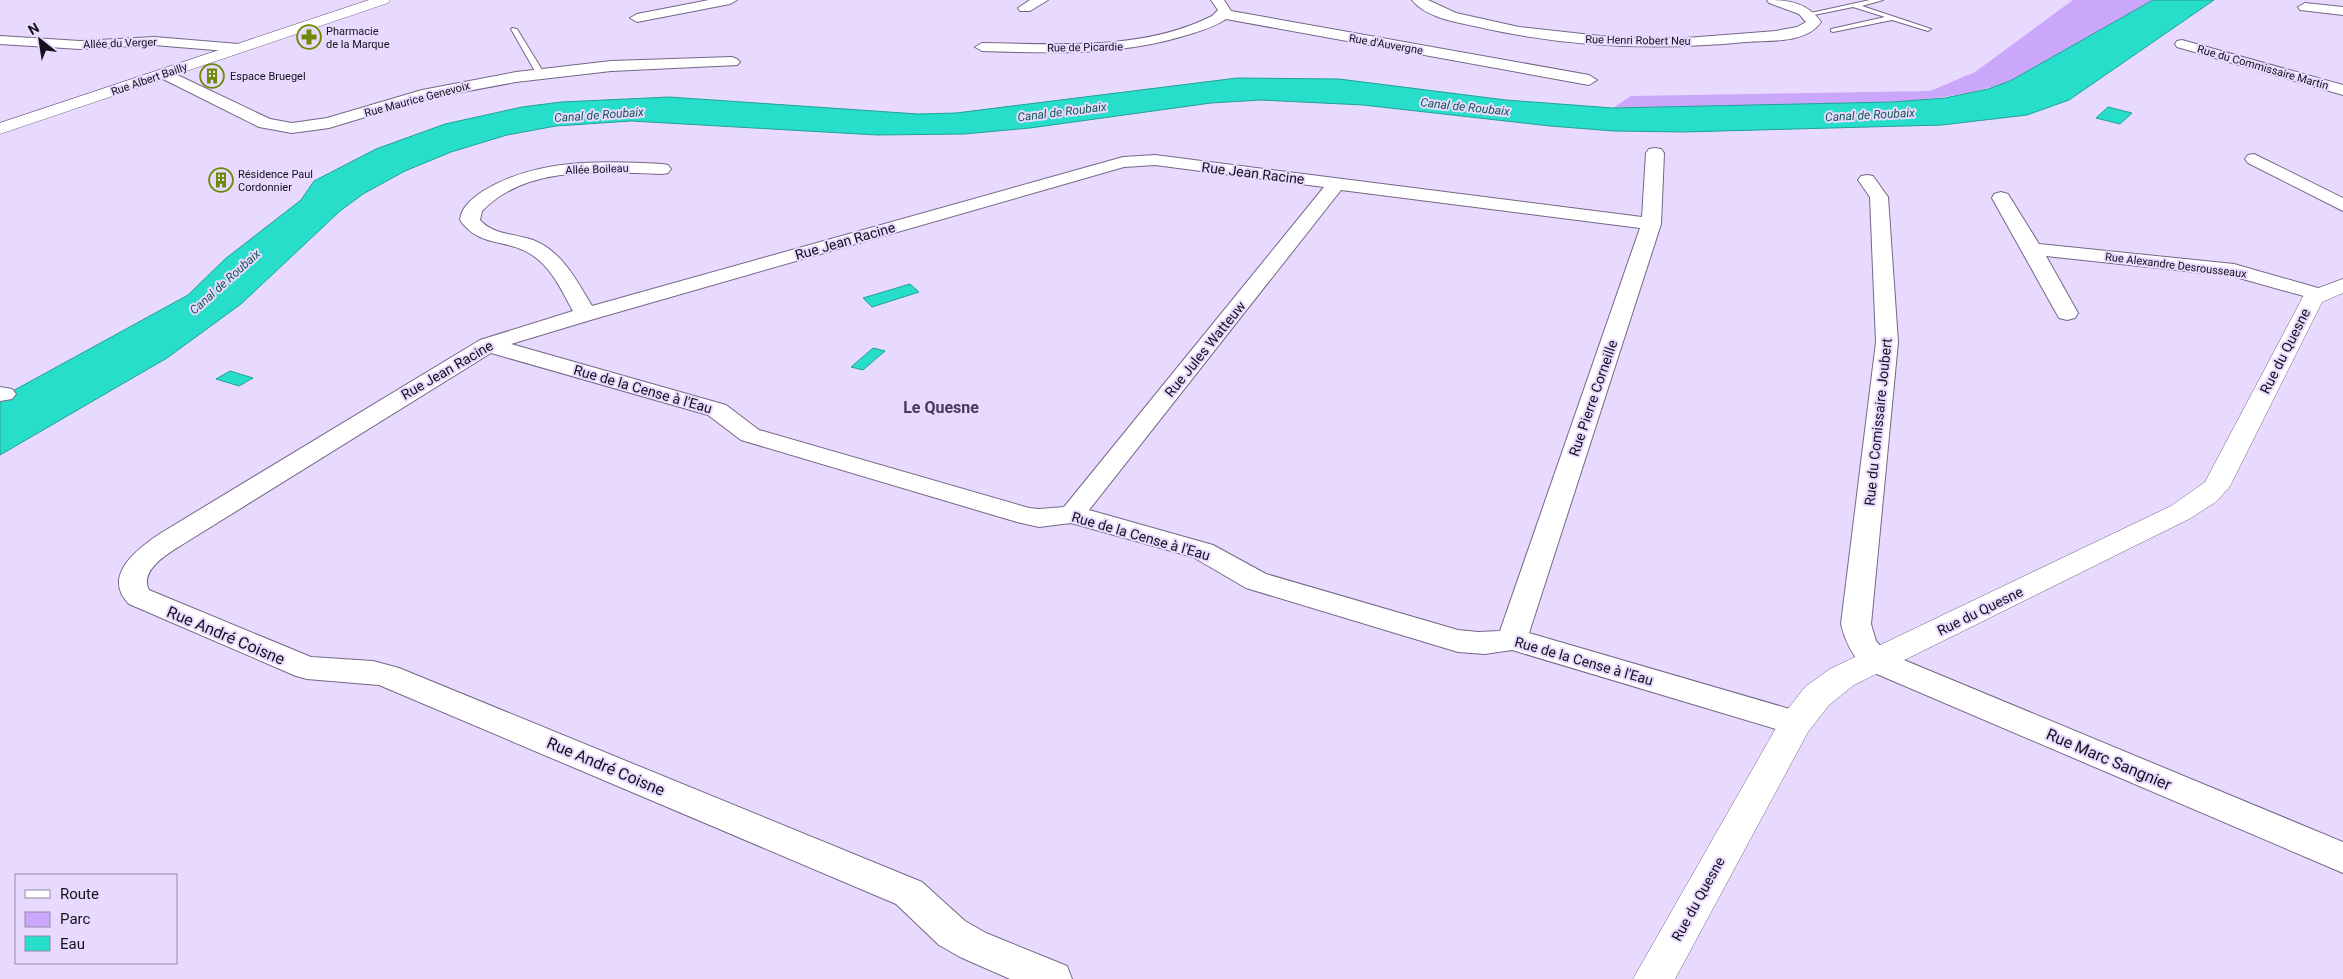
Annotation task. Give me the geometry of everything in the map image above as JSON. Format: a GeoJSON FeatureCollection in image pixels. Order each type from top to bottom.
{"type":"FeatureCollection","features":[{"type":"Feature","properties":{"kind":"street","name":"Rue Albert Bailly"},"geometry":{"type":"LineString","coordinates":[[0,129],[383,0]]}},
{"type":"Feature","properties":{"kind":"street"},"geometry":{"type":"LineString","coordinates":[[637,18],[730,0]]}},
{"type":"Feature","properties":{"kind":"street"},"geometry":{"type":"LineString","coordinates":[[1025,8],[1041,0]]}},
{"type":"Feature","properties":{"kind":"street"},"geometry":{"type":"LineString","coordinates":[[1216,0],[1225,10],[1223,14]]}},
{"type":"Feature","properties":{"kind":"street","name":"Rue Henri Robert Neu"},"geometry":{"type":"LineString","coordinates":[[1419,0],[1450,16],[1505,29],[1552,36],[1614,41],[1707,41],[1782,34],[1800,30],[1811,25],[1813,18],[1809,14]]}},
{"type":"Feature","properties":{"kind":"street"},"geometry":{"type":"LineString","coordinates":[[1774,0],[1792,5],[1809,14]]}},
{"type":"Feature","properties":{"kind":"street"},"geometry":{"type":"LineString","coordinates":[[2305,7],[2343,11]]}},
{"type":"Feature","properties":{"kind":"street","name":"Rue de Picardie"},"geometry":{"type":"LineString","coordinates":[[982,47],[1091,49],[1133,45],[1170,36],[1214,20],[1223,14]]}},
{"type":"Feature","properties":{"kind":"street","name":"Rue d'Auvergne"},"geometry":{"type":"LineString","coordinates":[[1223,14],[1545,76],[1589,80]]}},
{"type":"Feature","properties":{"kind":"street","name":"Allée du Verger"},"geometry":{"type":"LineString","coordinates":[[0,40],[80,45],[161,42],[239,48]]}},
{"type":"Feature","properties":{"kind":"street","name":"Rue du Commissaire Martin"},"geometry":{"type":"LineString","coordinates":[[2182,44],[2343,90]]}},
{"type":"Feature","properties":{"kind":"street"},"geometry":{"type":"LineString","coordinates":[[682,63],[692,50]]}},
{"type":"Feature","properties":{"kind":"street","name":"Rue Maurice Genevoix"},"geometry":{"type":"LineString","coordinates":[[164,74],[265,123],[292,128],[329,123],[407,99],[458,87],[540,73],[595,67],[732,62]]}},
{"type":"Feature","properties":{"kind":"street","name":"Rue Pierre Corneille"},"geometry":{"type":"LineString","coordinates":[[1512,639],[1651,224],[1655,153]]}},
{"type":"Feature","properties":{"kind":"street"},"geometry":{"type":"LineString","coordinates":[[2254,159],[2343,205]]}},
{"type":"Feature","properties":{"kind":"street","name":"Rue Jean Racine"},"geometry":{"type":"LineString","coordinates":[[140,597],[133,591],[133,575],[139,564],[153,552],[488,345],[586,314],[1131,161],[1155,160],[1651,224]]}},
{"type":"Feature","properties":{"kind":"street","name":"Allée Boileau"},"geometry":{"type":"LineString","coordinates":[[586,314],[548,256],[529,245],[475,228],[470,220],[472,212],[479,203],[499,189],[549,172],[592,167],[662,169]]}},
{"type":"Feature","properties":{"kind":"street","name":"Rue du Comissaire Joubert"},"geometry":{"type":"LineString","coordinates":[[1867,180],[1879,197],[1886,294],[1887,342],[1856,624],[1858,638],[1864,649],[1876,661]]}},
{"type":"Feature","properties":{"kind":"street","name":"Rue Jules Watteuw"},"geometry":{"type":"LineString","coordinates":[[1072,514],[1337,183]]}},
{"type":"Feature","properties":{"kind":"street"},"geometry":{"type":"LineString","coordinates":[[2317,192],[2343,186]]}},
{"type":"Feature","properties":{"kind":"street"},"geometry":{"type":"LineString","coordinates":[[2001,198],[2032,249],[2067,313]]}},
{"type":"Feature","properties":{"kind":"street","name":"Rue Alexandre Desrousseaux"},"geometry":{"type":"LineString","coordinates":[[2032,249],[2234,270],[2331,290]]}},
{"type":"Feature","properties":{"kind":"street","name":"Rue du Quesne"},"geometry":{"type":"LineString","coordinates":[[1653,979],[1796,723],[1823,691],[1842,677],[2181,512],[2207,495],[2216,486],[2307,309],[2331,290]]}},
{"type":"Feature","properties":{"kind":"street","name":"Rue de la Cense à l'Eau"},"geometry":{"type":"LineString","coordinates":[[488,345],[717,410],[750,435],[1027,516],[1040,518],[1072,514],[1204,552],[1214,556],[1236,572],[1256,581],[1458,641],[1472,644],[1490,644],[1512,639],[1796,723]]}},
{"type":"Feature","properties":{"kind":"street","name":"Rue André Coisne"},"geometry":{"type":"LineString","coordinates":[[140,597],[307,668],[373,672],[388,676],[900,889],[917,898],[952,933],[966,941],[1054,979]]}},
{"type":"Feature","properties":{"kind":"street","name":"Rue Marc Sangnier"},"geometry":{"type":"LineString","coordinates":[[1876,661],[2343,858]]}},
{"type":"Feature","properties":{"kind":"lane"},"geometry":{"type":"LineString","coordinates":[[1809,14],[1880,0]]}},
{"type":"Feature","properties":{"kind":"lane"},"geometry":{"type":"LineString","coordinates":[[1853,5],[1928,29]]}},
{"type":"Feature","properties":{"kind":"lane"},"geometry":{"type":"LineString","coordinates":[[1833,30],[1893,18]]}},
{"type":"Feature","properties":{"kind":"lane"},"geometry":{"type":"LineString","coordinates":[[514,29],[540,73]]}},
{"type":"Feature","properties":{"kind":"green space"},"geometry":{"type":"Polygon","coordinates":[[[2073,0],[2153,0],[2010,81],[1965,93],[1919,100],[1873,103],[1613,108],[1631,96],[1930,91],[1975,72],[2073,0]]]}},
{"type":"Feature","properties":{"kind":"water","name":"Canal de Roubaix"},"geometry":{"type":"Polygon","coordinates":[[[2153,0],[2214,0],[2069,100],[2027,115],[1942,125],[1684,132],[1614,131],[1550,126],[1363,105],[1261,100],[1211,103],[1030,128],[964,134],[877,135],[631,121],[556,126],[507,135],[451,152],[405,171],[363,194],[340,211],[241,304],[167,358],[0,455],[0,398],[188,295],[225,259],[301,200],[314,181],[376,149],[445,124],[522,107],[561,102],[669,97],[918,114],[956,113],[1237,78],[1339,79],[1506,100],[1613,108],[1892,102],[1945,98],[1988,89],[2010,81],[2153,0]]]}},
{"type":"Feature","properties":{"kind":"water"},"geometry":{"type":"Polygon","coordinates":[[[2108,107],[2132,113],[2120,124],[2096,118],[2108,107]]]}},
{"type":"Feature","properties":{"kind":"water"},"geometry":{"type":"Polygon","coordinates":[[[910,284],[919,292],[872,307],[863,298],[910,284]]]}},
{"type":"Feature","properties":{"kind":"water"},"geometry":{"type":"Polygon","coordinates":[[[873,348],[885,351],[863,370],[851,367],[873,348]]]}},
{"type":"Feature","properties":{"kind":"water"},"geometry":{"type":"Polygon","coordinates":[[[230,371],[253,378],[239,386],[216,379],[230,371]]]}},
{"type":"Feature","properties":{"kind":"place","name":"Pharmacie de la Marque"},"geometry":{"type":"Point","coordinates":[309,37]}},
{"type":"Feature","properties":{"kind":"place","name":"Espace Bruegel"},"geometry":{"type":"Point","coordinates":[212,76]}},
{"type":"Feature","properties":{"kind":"place","name":"Résidence Paul Cordonnier"},"geometry":{"type":"Point","coordinates":[221,180]}},
{"type":"Feature","properties":{"kind":"district","name":"Le Quesne"},"geometry":{"type":"Point","coordinates":[941,407]}}]}
